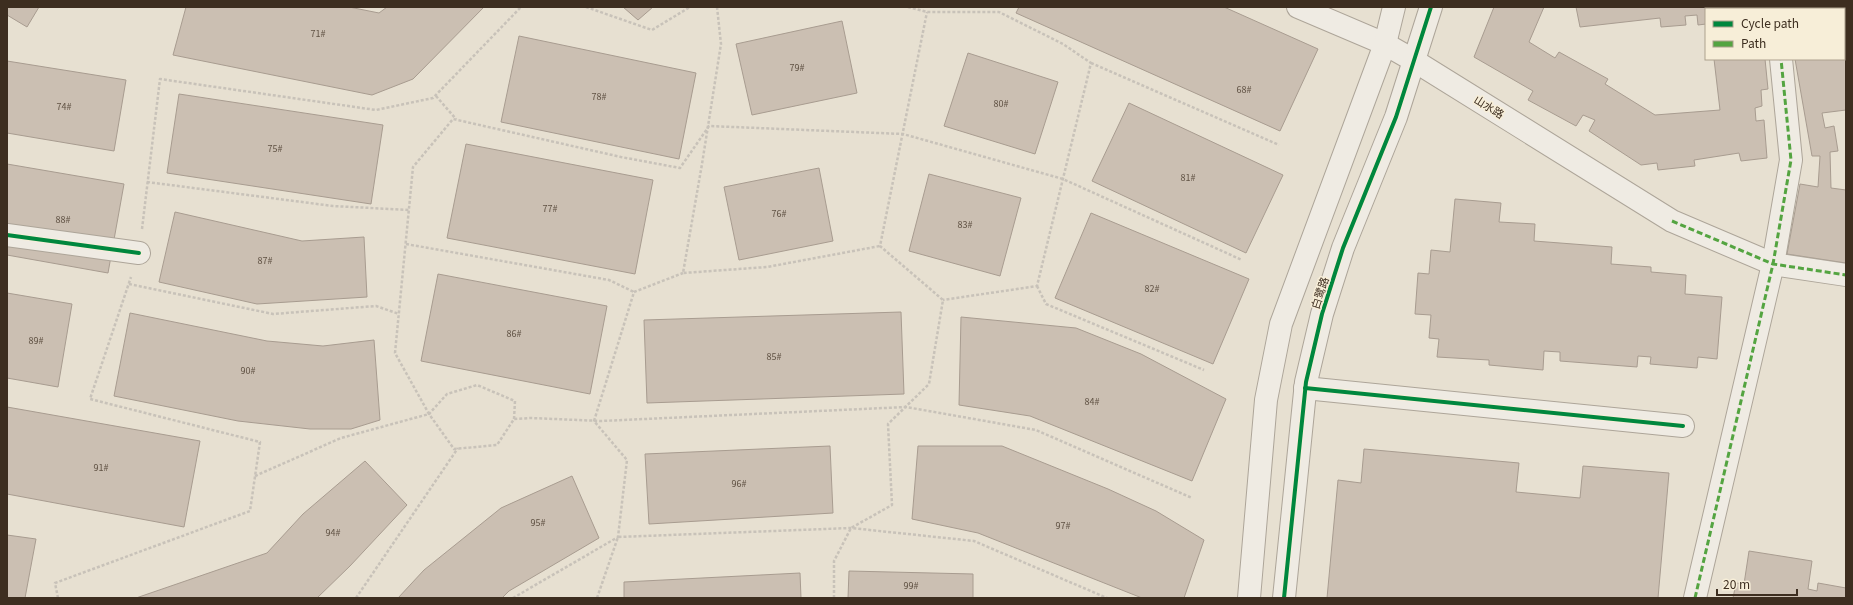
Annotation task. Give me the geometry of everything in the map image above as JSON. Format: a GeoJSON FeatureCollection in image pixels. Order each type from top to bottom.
{"type":"FeatureCollection","features":[{"type":"Feature","properties":{"kind":"street","name":"山水路"},"geometry":{"type":"LineString","coordinates":[[1298,7],[1385,44],[1413,60],[1672,221],[1773,264],[1846,275]]}},
{"type":"Feature","properties":{"kind":"street"},"geometry":{"type":"LineString","coordinates":[[1249,598],[1266,400],[1281,324],[1385,44],[1394,7]]}},
{"type":"Feature","properties":{"kind":"street","name":"白鹭路"},"geometry":{"type":"LineString","coordinates":[[1284,598],[1305,388],[1322,314],[1343,248],[1396,117],[1431,7]]}},
{"type":"Feature","properties":{"kind":"street"},"geometry":{"type":"LineString","coordinates":[[1695,598],[1773,264],[1791,160],[1781,60]]}},
{"type":"Feature","properties":{"kind":"street"},"geometry":{"type":"LineString","coordinates":[[7,235],[139,253]]}},
{"type":"Feature","properties":{"kind":"street"},"geometry":{"type":"LineString","coordinates":[[1305,388],[1683,426]]}},
{"type":"Feature","properties":{"kind":"path"},"geometry":{"type":"LineString","coordinates":[[58,598],[55,583],[250,511],[260,442],[90,399],[139,253],[160,79],[376,110],[433,98],[521,7]]}},
{"type":"Feature","properties":{"kind":"path"},"geometry":{"type":"LineString","coordinates":[[586,7],[652,30],[690,7]]}},
{"type":"Feature","properties":{"kind":"path"},"geometry":{"type":"LineString","coordinates":[[683,273],[709,126],[721,44],[717,7]]}},
{"type":"Feature","properties":{"kind":"path"},"geometry":{"type":"LineString","coordinates":[[908,7],[927,12],[999,12],[1063,44],[1090,63],[1279,145]]}},
{"type":"Feature","properties":{"kind":"path"},"geometry":{"type":"LineString","coordinates":[[880,246],[927,12]]}},
{"type":"Feature","properties":{"kind":"path"},"geometry":{"type":"LineString","coordinates":[[1090,63],[1037,286],[1046,304],[1204,370]]}},
{"type":"Feature","properties":{"kind":"path"},"geometry":{"type":"LineString","coordinates":[[435,96],[457,119]]}},
{"type":"Feature","properties":{"kind":"path"},"geometry":{"type":"LineString","coordinates":[[255,476],[341,438],[429,414],[447,394],[477,385],[515,401],[514,419],[497,446],[454,448],[429,414],[395,353],[413,166],[453,119],[621,157],[680,168],[709,126]]}},
{"type":"Feature","properties":{"kind":"path"},"geometry":{"type":"LineString","coordinates":[[709,126],[903,134],[1063,179],[1242,260]]}},
{"type":"Feature","properties":{"kind":"path"},"geometry":{"type":"LineString","coordinates":[[147,182],[333,206],[409,210]]}},
{"type":"Feature","properties":{"kind":"path"},"geometry":{"type":"LineString","coordinates":[[406,244],[609,280],[634,292],[683,273],[767,267],[880,246]]}},
{"type":"Feature","properties":{"kind":"path"},"geometry":{"type":"LineString","coordinates":[[880,246],[943,300],[1037,286]]}},
{"type":"Feature","properties":{"kind":"path"},"geometry":{"type":"LineString","coordinates":[[129,284],[273,314],[376,306],[399,314]]}},
{"type":"Feature","properties":{"kind":"path"},"geometry":{"type":"LineString","coordinates":[[594,421],[634,292]]}},
{"type":"Feature","properties":{"kind":"path"},"geometry":{"type":"LineString","coordinates":[[834,598],[834,561],[851,528],[892,505],[888,424],[929,384],[943,300]]}},
{"type":"Feature","properties":{"kind":"path"},"geometry":{"type":"LineString","coordinates":[[514,419],[531,418],[594,421],[906,407],[1036,430],[1192,498]]}},
{"type":"Feature","properties":{"kind":"path"},"geometry":{"type":"LineString","coordinates":[[594,421],[627,460],[618,537],[597,598]]}},
{"type":"Feature","properties":{"kind":"path"},"geometry":{"type":"LineString","coordinates":[[356,598],[458,448]]}},
{"type":"Feature","properties":{"kind":"path"},"geometry":{"type":"LineString","coordinates":[[513,598],[618,537],[851,528],[974,541],[1107,598]]}},
{"type":"Feature","properties":{"kind":"building"},"geometry":{"type":"Polygon","coordinates":[[[7,7],[39,7],[27,27],[7,15],[7,7]]]}},
{"type":"Feature","properties":{"kind":"building"},"geometry":{"type":"Polygon","coordinates":[[[186,7],[349,7],[379,13],[387,7],[484,7],[413,79],[372,95],[173,55],[186,7]]]}},
{"type":"Feature","properties":{"kind":"building"},"geometry":{"type":"Polygon","coordinates":[[[623,7],[653,7],[638,20],[623,7]]]}},
{"type":"Feature","properties":{"kind":"building"},"geometry":{"type":"Polygon","coordinates":[[[1019,7],[1224,7],[1318,49],[1280,131],[1016,13],[1019,7]]]}},
{"type":"Feature","properties":{"kind":"building"},"geometry":{"type":"Polygon","coordinates":[[[1494,7],[1544,7],[1529,42],[1555,58],[1559,52],[1608,79],[1605,84],[1655,115],[1720,110],[1714,60],[1765,60],[1768,89],[1761,90],[1762,106],[1755,108],[1756,121],[1764,120],[1767,158],[1741,161],[1739,153],[1694,160],[1695,166],[1658,170],[1657,163],[1641,165],[1589,131],[1595,120],[1583,115],[1576,126],[1528,100],[1533,91],[1474,57],[1494,7]]]}},
{"type":"Feature","properties":{"kind":"building"},"geometry":{"type":"Polygon","coordinates":[[[1576,7],[1751,7],[1705,8],[1705,24],[1698,25],[1697,15],[1685,16],[1686,25],[1661,27],[1660,18],[1580,27],[1576,7]]]}},
{"type":"Feature","properties":{"kind":"building"},"geometry":{"type":"Polygon","coordinates":[[[842,21],[857,93],[752,115],[736,44],[842,21]]]}},
{"type":"Feature","properties":{"kind":"building"},"geometry":{"type":"Polygon","coordinates":[[[519,36],[696,73],[679,159],[501,122],[519,36]]]}},
{"type":"Feature","properties":{"kind":"building"},"geometry":{"type":"Polygon","coordinates":[[[1846,40],[1846,110],[1822,113],[1825,128],[1834,126],[1838,151],[1830,152],[1831,188],[1846,190],[1846,263],[1787,254],[1800,184],[1818,187],[1820,156],[1812,156],[1795,60],[1845,60],[1846,40]]]}},
{"type":"Feature","properties":{"kind":"building"},"geometry":{"type":"Polygon","coordinates":[[[968,53],[1058,82],[1035,154],[944,126],[968,53]]]}},
{"type":"Feature","properties":{"kind":"building"},"geometry":{"type":"Polygon","coordinates":[[[7,61],[126,80],[114,151],[7,133],[7,61]]]}},
{"type":"Feature","properties":{"kind":"building"},"geometry":{"type":"Polygon","coordinates":[[[179,94],[383,125],[371,204],[167,173],[179,94]]]}},
{"type":"Feature","properties":{"kind":"building"},"geometry":{"type":"Polygon","coordinates":[[[1129,103],[1283,175],[1246,253],[1092,181],[1129,103]]]}},
{"type":"Feature","properties":{"kind":"building"},"geometry":{"type":"Polygon","coordinates":[[[466,144],[653,180],[635,274],[447,238],[466,144]]]}},
{"type":"Feature","properties":{"kind":"building"},"geometry":{"type":"Polygon","coordinates":[[[7,164],[124,184],[108,273],[7,255],[7,164]]]}},
{"type":"Feature","properties":{"kind":"building"},"geometry":{"type":"Polygon","coordinates":[[[819,168],[833,241],[739,260],[724,187],[819,168]]]}},
{"type":"Feature","properties":{"kind":"building"},"geometry":{"type":"Polygon","coordinates":[[[929,174],[1021,198],[1000,276],[909,251],[929,174]]]}},
{"type":"Feature","properties":{"kind":"building"},"geometry":{"type":"Polygon","coordinates":[[[1455,199],[1501,203],[1499,222],[1535,224],[1534,241],[1612,247],[1611,264],[1651,267],[1651,272],[1686,275],[1685,294],[1722,297],[1717,359],[1698,357],[1697,368],[1650,364],[1651,357],[1638,356],[1637,367],[1560,361],[1560,352],[1544,351],[1543,370],[1489,365],[1489,360],[1437,357],[1439,339],[1429,338],[1431,315],[1415,314],[1418,273],[1429,274],[1431,250],[1450,252],[1455,199]]]}},
{"type":"Feature","properties":{"kind":"building"},"geometry":{"type":"Polygon","coordinates":[[[175,212],[302,241],[364,237],[367,297],[257,304],[159,282],[175,212]]]}},
{"type":"Feature","properties":{"kind":"building"},"geometry":{"type":"Polygon","coordinates":[[[1091,213],[1249,279],[1213,364],[1055,298],[1091,213]]]}},
{"type":"Feature","properties":{"kind":"building"},"geometry":{"type":"Polygon","coordinates":[[[438,274],[607,306],[590,394],[421,361],[438,274]]]}},
{"type":"Feature","properties":{"kind":"building"},"geometry":{"type":"Polygon","coordinates":[[[7,293],[72,304],[58,387],[7,378],[7,293]]]}},
{"type":"Feature","properties":{"kind":"building"},"geometry":{"type":"Polygon","coordinates":[[[901,312],[904,394],[647,403],[644,320],[901,312]]]}},
{"type":"Feature","properties":{"kind":"building"},"geometry":{"type":"Polygon","coordinates":[[[130,313],[267,341],[323,346],[374,340],[380,420],[351,429],[310,429],[238,421],[114,396],[130,313]]]}},
{"type":"Feature","properties":{"kind":"building"},"geometry":{"type":"Polygon","coordinates":[[[961,317],[1076,328],[1141,354],[1226,399],[1192,481],[1030,416],[959,405],[961,317]]]}},
{"type":"Feature","properties":{"kind":"building"},"geometry":{"type":"Polygon","coordinates":[[[7,407],[200,441],[184,527],[7,494],[7,407]]]}},
{"type":"Feature","properties":{"kind":"building"},"geometry":{"type":"Polygon","coordinates":[[[830,446],[833,513],[649,524],[645,454],[830,446]]]}},
{"type":"Feature","properties":{"kind":"building"},"geometry":{"type":"Polygon","coordinates":[[[918,446],[1002,446],[1108,489],[1156,511],[1204,540],[1184,598],[1142,598],[978,533],[912,519],[918,446]]]}},
{"type":"Feature","properties":{"kind":"building"},"geometry":{"type":"Polygon","coordinates":[[[1364,449],[1519,463],[1516,492],[1580,498],[1583,466],[1669,473],[1658,598],[1327,598],[1338,480],[1361,483],[1364,449]]]}},
{"type":"Feature","properties":{"kind":"building"},"geometry":{"type":"Polygon","coordinates":[[[365,461],[407,505],[350,566],[317,598],[136,598],[267,553],[303,514],[365,461]]]}},
{"type":"Feature","properties":{"kind":"building"},"geometry":{"type":"Polygon","coordinates":[[[572,476],[599,538],[509,591],[502,598],[398,598],[424,570],[501,508],[572,476]]]}},
{"type":"Feature","properties":{"kind":"building"},"geometry":{"type":"Polygon","coordinates":[[[7,535],[36,539],[25,598],[7,598],[7,535]]]}},
{"type":"Feature","properties":{"kind":"building"},"geometry":{"type":"Polygon","coordinates":[[[1749,551],[1812,561],[1808,589],[1817,591],[1818,583],[1846,588],[1846,598],[1733,598],[1736,583],[1744,584],[1749,551]]]}},
{"type":"Feature","properties":{"kind":"building"},"geometry":{"type":"Polygon","coordinates":[[[849,571],[973,574],[973,598],[848,598],[849,571]]]}},
{"type":"Feature","properties":{"kind":"building"},"geometry":{"type":"Polygon","coordinates":[[[800,573],[801,598],[624,598],[624,582],[800,573]]]}},
{"type":"Feature","properties":{"kind":"marked path"},"geometry":{"type":"LineString","coordinates":[[1695,598],[1773,264],[1791,160],[1781,60]]}},
{"type":"Feature","properties":{"kind":"marked path"},"geometry":{"type":"LineString","coordinates":[[1672,221],[1773,264],[1846,275]]}},
{"type":"Feature","properties":{"kind":"cycle path"},"geometry":{"type":"LineString","coordinates":[[1284,598],[1306,382],[1322,314],[1343,248],[1396,117],[1431,7]]}},
{"type":"Feature","properties":{"kind":"cycle path"},"geometry":{"type":"LineString","coordinates":[[7,235],[139,253]]}},
{"type":"Feature","properties":{"kind":"cycle path"},"geometry":{"type":"LineString","coordinates":[[1305,388],[1683,426]]}}]}
